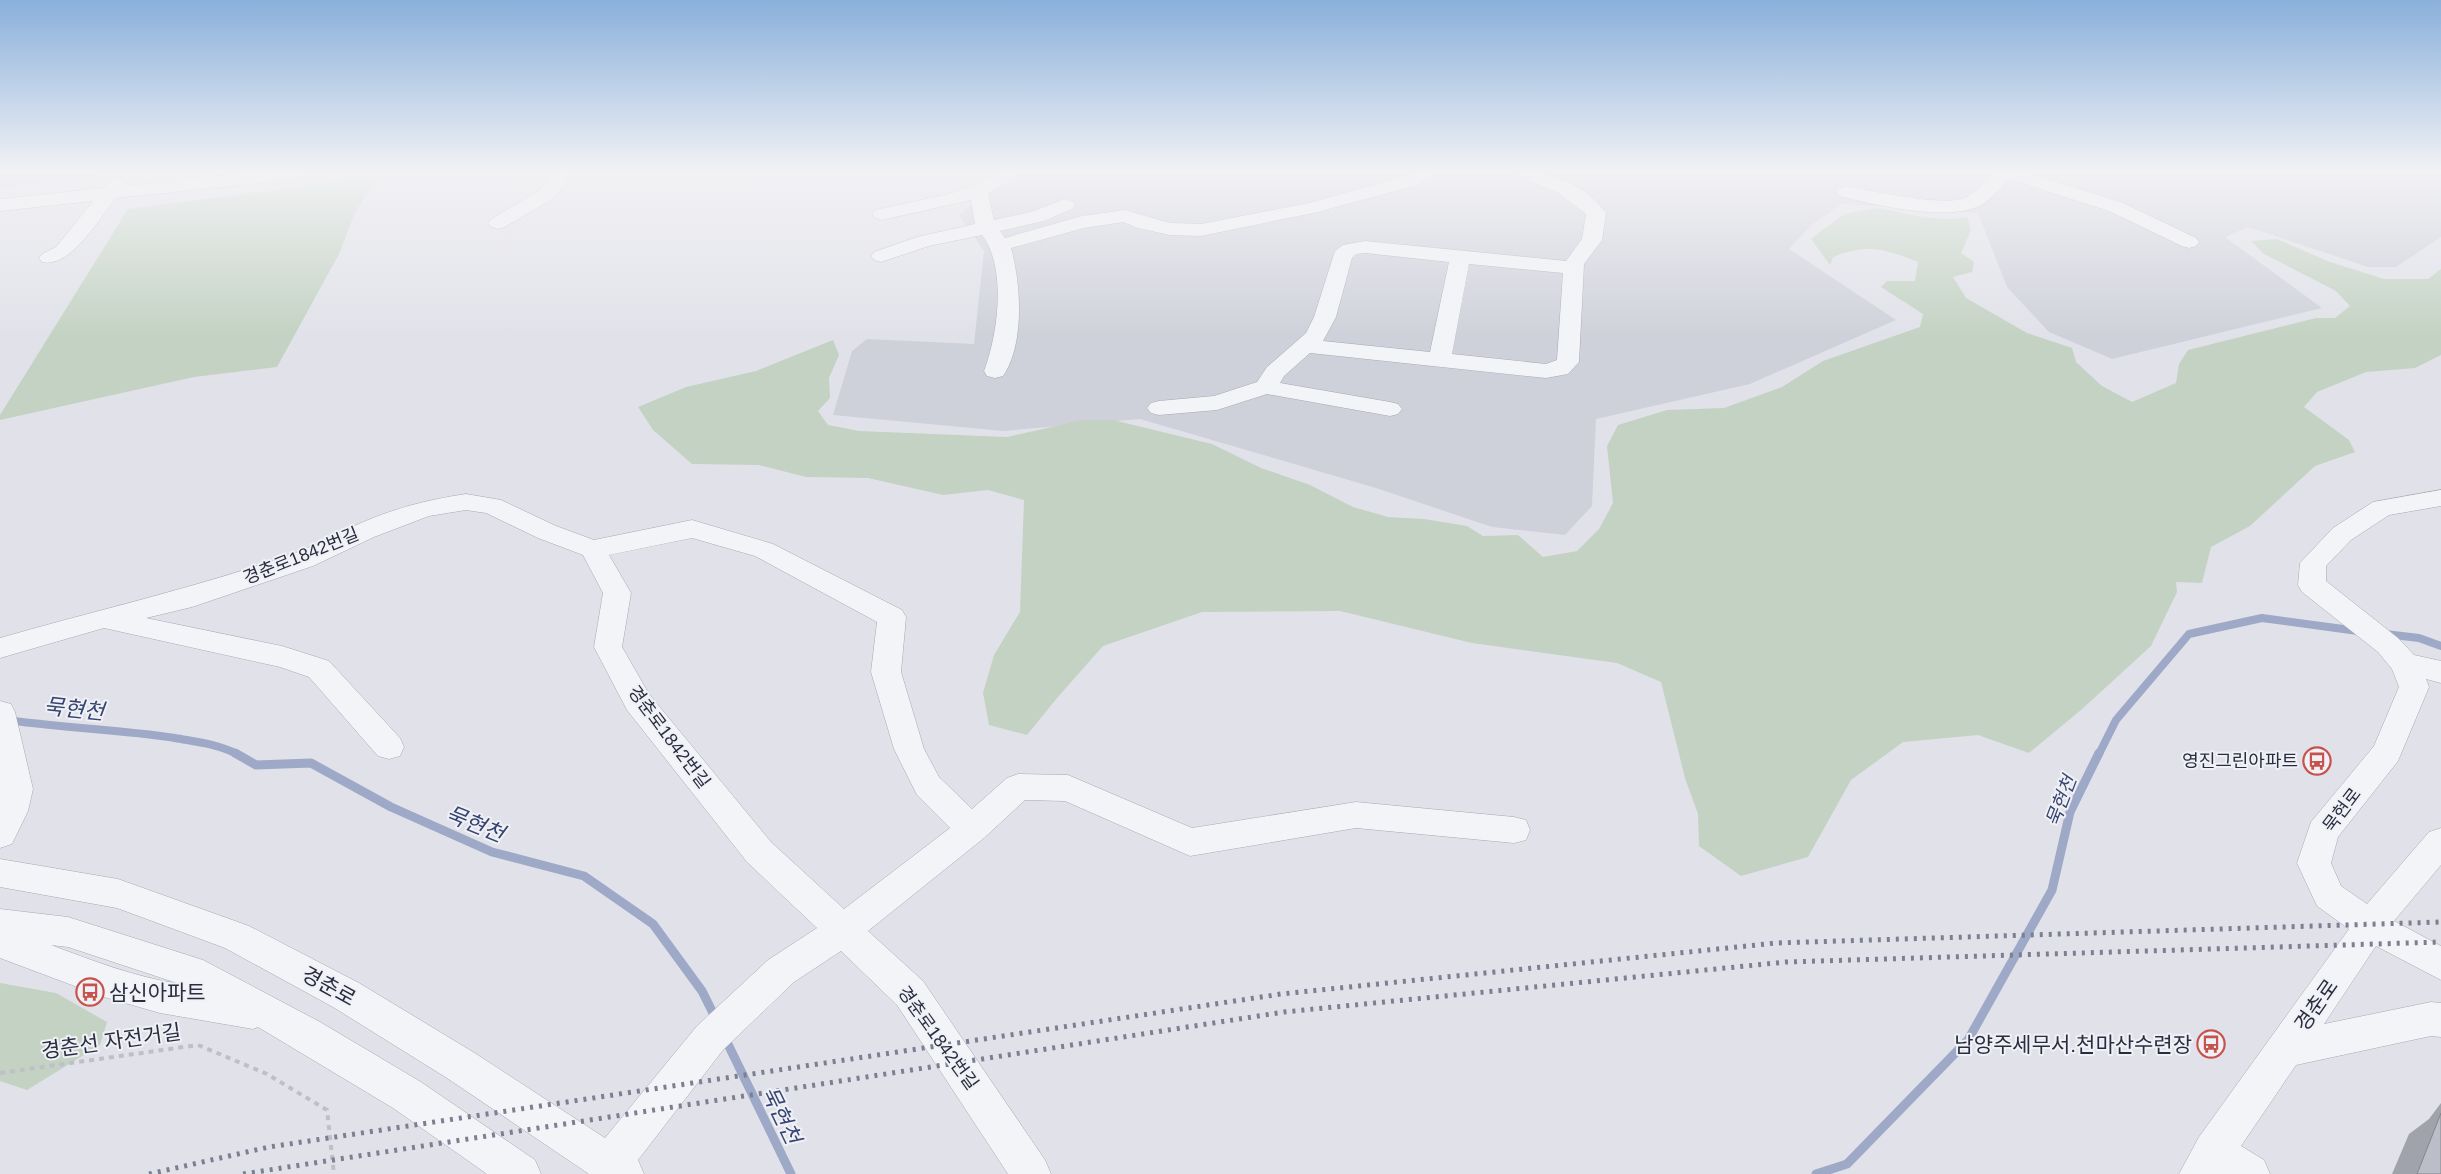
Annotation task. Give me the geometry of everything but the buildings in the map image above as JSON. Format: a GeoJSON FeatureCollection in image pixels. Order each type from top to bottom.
{"type":"FeatureCollection","features":[{"type":"Feature","properties":{"kind":"street"},"geometry":{"type":"LineString","coordinates":[[49,258],[63,251],[82,228]]}},
{"type":"Feature","properties":{"kind":"street"},"geometry":{"type":"LineString","coordinates":[[988,228],[994,237],[1010,313],[1002,357],[995,371]]}},
{"type":"Feature","properties":{"kind":"street"},"geometry":{"type":"LineString","coordinates":[[994,237],[1014,228]]}},
{"type":"Feature","properties":{"kind":"street"},"geometry":{"type":"LineString","coordinates":[[881,256],[924,241],[994,237],[1021,240],[1062,228]]}},
{"type":"Feature","properties":{"kind":"street"},"geometry":{"type":"LineString","coordinates":[[1164,228],[1202,230],[1213,228]]}},
{"type":"Feature","properties":{"kind":"street"},"geometry":{"type":"LineString","coordinates":[[1305,346],[1546,371],[1560,369],[1568,362],[1574,264],[1592,240],[1594,228]]}},
{"type":"Feature","properties":{"kind":"street"},"geometry":{"type":"LineString","coordinates":[[2158,228],[2189,242]]}},
{"type":"Feature","properties":{"kind":"street"},"geometry":{"type":"LineString","coordinates":[[1266,387],[1275,372],[1316,336],[1325,318],[1342,255],[1350,249],[1365,247],[1574,268]]}},
{"type":"Feature","properties":{"kind":"street"},"geometry":{"type":"LineString","coordinates":[[1440,360],[1460,256]]}},
{"type":"Feature","properties":{"kind":"street"},"geometry":{"type":"LineString","coordinates":[[1158,408],[1217,403],[1266,387],[1390,409]]}},
{"type":"Feature","properties":{"kind":"street"},"geometry":{"type":"LineString","coordinates":[[2441,498],[2382,508],[2342,534],[2313,563],[2312,585],[2357,619],[2397,654],[2441,672]]}},
{"type":"Feature","properties":{"kind":"street","name":"경춘로1842번길"},"geometry":{"type":"LineString","coordinates":[[0,648],[103,618],[182,600],[303,560],[365,531],[425,508],[466,502],[492,506],[546,532],[594,549],[617,593],[608,647],[638,702],[760,852],[910,993],[1031,1174]]}},
{"type":"Feature","properties":{"kind":"street"},"geometry":{"type":"LineString","coordinates":[[594,549],[692,529],[764,550],[892,617],[886,672],[909,749],[928,786],[972,829]]}},
{"type":"Feature","properties":{"kind":"street"},"geometry":{"type":"LineString","coordinates":[[103,618],[282,657],[319,670],[389,746]]}},
{"type":"Feature","properties":{"kind":"street","name":"묵현로"},"geometry":{"type":"LineString","coordinates":[[2397,654],[2414,687],[2387,752],[2323,832],[2314,863],[2329,896],[2371,926],[2441,964]]}},
{"type":"Feature","properties":{"kind":"street"},"geometry":{"type":"LineString","coordinates":[[0,712],[17,789],[12,812],[0,834]]}},
{"type":"Feature","properties":{"kind":"street"},"geometry":{"type":"LineString","coordinates":[[617,1168],[630,1140],[710,1038],[781,971],[843,930],[972,829],[1018,787],[1068,788],[1190,842],[1356,815],[1514,830]]}},
{"type":"Feature","properties":{"kind":"street","name":"경춘로"},"geometry":{"type":"LineString","coordinates":[[2206,1162],[2386,904],[2437,858]]}},
{"type":"Feature","properties":{"kind":"street","name":"경춘로"},"geometry":{"type":"LineString","coordinates":[[0,873],[118,894],[237,937],[346,995],[460,1065],[617,1168]]}},
{"type":"Feature","properties":{"kind":"street"},"geometry":{"type":"LineString","coordinates":[[0,924],[68,932],[190,971],[272,1014],[408,1095],[521,1174]]}},
{"type":"Feature","properties":{"kind":"street"},"geometry":{"type":"LineString","coordinates":[[0,942],[104,981],[160,997],[272,1014]]}},
{"type":"Feature","properties":{"kind":"street"},"geometry":{"type":"LineString","coordinates":[[2284,1050],[2431,1019],[2441,1020]]}},
{"type":"Feature","properties":{"kind":"street"},"geometry":{"type":"LineString","coordinates":[[2206,1162],[2250,1174]]}},
{"type":"Feature","properties":{"kind":"path","name":"경춘선 자전거길"},"geometry":{"type":"LineString","coordinates":[[0,1073],[198,1045],[267,1074],[327,1110],[334,1174]]}},
{"type":"Feature","properties":{"kind":"shaded area"},"geometry":{"type":"Polygon","coordinates":[[[968,228],[1808,228],[1789,249],[1896,320],[1750,384],[1596,419],[1592,506],[1565,535],[1492,527],[1376,488],[1140,419],[1003,431],[833,415],[852,351],[867,339],[974,344],[984,251],[968,228]]]}},
{"type":"Feature","properties":{"kind":"shaded area"},"geometry":{"type":"Polygon","coordinates":[[[1984,228],[2246,228],[2225,237],[2322,308],[2112,359],[2049,332],[2007,287],[1984,228]]]}},
{"type":"Feature","properties":{"kind":"shaded area"},"geometry":{"type":"Polygon","coordinates":[[[2250,228],[2441,228],[2441,237],[2396,267],[2368,267],[2250,228]]]}},
{"type":"Feature","properties":{"kind":"green space"},"geometry":{"type":"Polygon","coordinates":[[[116,228],[349,228],[339,254],[277,367],[194,377],[0,420],[0,415],[116,228]]]}},
{"type":"Feature","properties":{"kind":"green space"},"geometry":{"type":"Polygon","coordinates":[[[1826,228],[1970,228],[1961,253],[1974,262],[1972,272],[1953,277],[1966,298],[2027,333],[2072,348],[2076,362],[2102,386],[2132,402],[2176,383],[2179,364],[2188,350],[2316,318],[2335,318],[2350,306],[2336,291],[2264,254],[2251,241],[2277,239],[2330,262],[2384,279],[2428,279],[2441,269],[2441,355],[2415,368],[2366,372],[2317,392],[2304,407],[2349,440],[2355,452],[2315,466],[2250,526],[2211,547],[2202,583],[2176,582],[2177,592],[2151,646],[2081,710],[2029,753],[1978,735],[1903,742],[1851,780],[1808,857],[1741,876],[1699,846],[1698,814],[1685,778],[1661,682],[1617,663],[1472,643],[1340,611],[1202,612],[1103,646],[1027,735],[989,725],[983,693],[994,655],[1020,612],[1024,500],[988,490],[943,495],[868,478],[806,477],[759,465],[692,464],[653,430],[638,407],[686,387],[756,371],[833,340],[839,355],[829,378],[830,398],[818,411],[828,425],[859,431],[1007,437],[1083,420],[1113,420],[1212,444],[1261,468],[1310,485],[1353,507],[1388,517],[1424,519],[1467,526],[1483,536],[1518,535],[1543,557],[1577,551],[1599,529],[1613,503],[1607,446],[1618,425],[1667,410],[1724,408],[1782,387],[1823,361],[1920,327],[1923,314],[1881,287],[1887,281],[1915,281],[1918,262],[1886,251],[1866,249],[1833,257],[1830,265],[1811,239],[1826,228]]]}},
{"type":"Feature","properties":{"kind":"green space"},"geometry":{"type":"Polygon","coordinates":[[[0,983],[56,993],[107,1022],[100,1045],[27,1090],[0,1081],[0,983]]]}},
{"type":"Feature","properties":{"kind":"waterway","name":"묵현천"},"geometry":{"type":"LineString","coordinates":[[2099,754],[2116,720],[2189,634],[2262,618],[2358,631]]}},
{"type":"Feature","properties":{"kind":"waterway","name":"묵현천"},"geometry":{"type":"LineString","coordinates":[[2385,634],[2419,638],[2441,646]]}},
{"type":"Feature","properties":{"kind":"waterway","name":"묵현천"},"geometry":{"type":"LineString","coordinates":[[0,719],[175,738],[215,746],[236,754]]}},
{"type":"Feature","properties":{"kind":"waterway","name":"묵현천"},"geometry":{"type":"LineString","coordinates":[[1816,1174],[1847,1164],[1968,1040],[2052,890],[2070,812],[2099,753]]}},
{"type":"Feature","properties":{"kind":"waterway","name":"묵현천"},"geometry":{"type":"LineString","coordinates":[[236,754],[256,765],[311,763],[391,807],[492,852],[584,876],[653,924],[702,991],[716,1019]]}},
{"type":"Feature","properties":{"kind":"waterway","name":"묵현천"},"geometry":{"type":"LineString","coordinates":[[724,1036],[791,1174]]}},
{"type":"Feature","properties":{"kind":"railway"},"geometry":{"type":"LineString","coordinates":[[149,1174],[269,1147],[1281,994],[1776,943],[2441,922]]}},
{"type":"Feature","properties":{"kind":"railway"},"geometry":{"type":"LineString","coordinates":[[243,1174],[1284,1012],[1786,962],[2441,942]]}},
{"type":"Feature","properties":{"kind":"place","name":"영진그린아파트"},"geometry":{"type":"Point","coordinates":[2317,761]}},
{"type":"Feature","properties":{"kind":"place","name":"삼신아파트"},"geometry":{"type":"Point","coordinates":[90,992]}},
{"type":"Feature","properties":{"kind":"place","name":"남양주세무서.천마산수련장"},"geometry":{"type":"Point","coordinates":[2211,1044]}}]}
